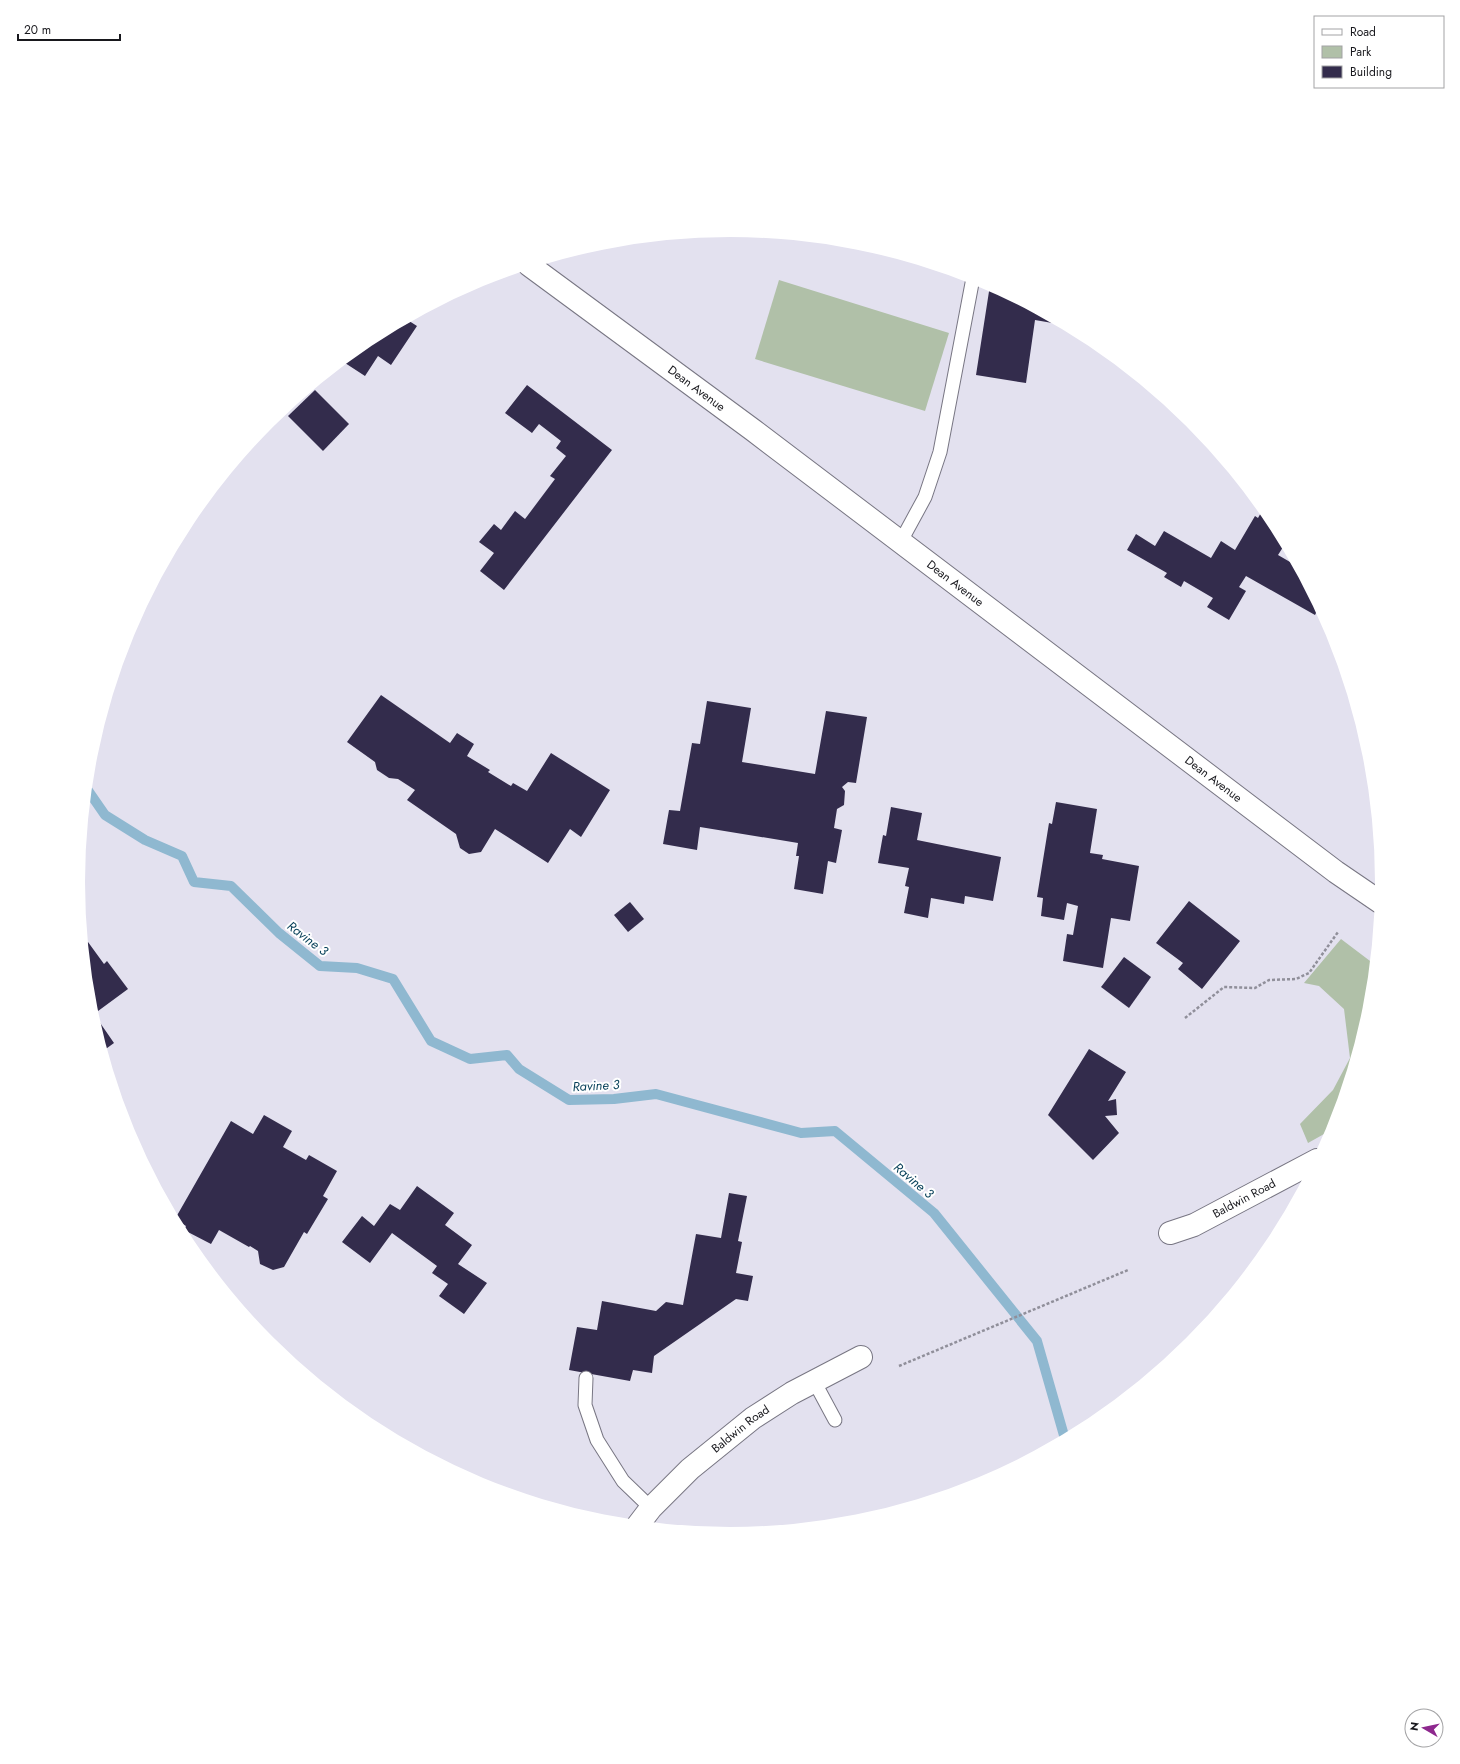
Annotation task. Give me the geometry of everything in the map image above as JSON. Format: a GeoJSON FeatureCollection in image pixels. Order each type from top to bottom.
{"type":"FeatureCollection","features":[{"type":"Feature","properties":{"kind":"street","name":"Dean Avenue"},"geometry":{"type":"LineString","coordinates":[[533,268],[746,426],[1329,868],[1375,898]]}},
{"type":"Feature","properties":{"kind":"street","name":"Baldwin Road"},"geometry":{"type":"LineString","coordinates":[[1170,1233],[1194,1225],[1309,1164]]}},
{"type":"Feature","properties":{"kind":"street","name":"Baldwin Road"},"geometry":{"type":"LineString","coordinates":[[642,1520],[690,1469],[753,1418],[792,1393],[861,1357]]}},
{"type":"Feature","properties":{"kind":"lane"},"geometry":{"type":"LineString","coordinates":[[900,543],[925,497],[940,452],[972,284]]}},
{"type":"Feature","properties":{"kind":"lane"},"geometry":{"type":"LineString","coordinates":[[586,1378],[585,1405],[597,1440],[623,1481],[652,1508]]}},
{"type":"Feature","properties":{"kind":"lane"},"geometry":{"type":"LineString","coordinates":[[814,1381],[835,1420]]}},
{"type":"Feature","properties":{"kind":"path"},"geometry":{"type":"LineString","coordinates":[[1186,1018],[1224,988],[1255,988],[1269,980],[1296,979],[1309,973],[1338,932]]}},
{"type":"Feature","properties":{"kind":"path"},"geometry":{"type":"LineString","coordinates":[[899,1366],[1128,1270]]}},
{"type":"Feature","properties":{"kind":"green space"},"geometry":{"type":"Polygon","coordinates":[[[779,280],[949,333],[925,411],[755,359],[779,280]]]}},
{"type":"Feature","properties":{"kind":"green space"},"geometry":{"type":"Polygon","coordinates":[[[1341,939],[1370,961],[1363,1008],[1353,1049],[1341,1089],[1323,1134],[1308,1143],[1300,1124],[1333,1090],[1350,1058],[1344,1009],[1319,986],[1304,983],[1341,939]]]}},
{"type":"Feature","properties":{"kind":"building"},"geometry":{"type":"Polygon","coordinates":[[[989,292],[1052,323],[1035,320],[1026,383],[976,375],[989,292]]]}},
{"type":"Feature","properties":{"kind":"building"},"geometry":{"type":"Polygon","coordinates":[[[410,322],[417,326],[391,365],[378,356],[365,376],[346,364],[408,323],[410,322]]]}},
{"type":"Feature","properties":{"kind":"building"},"geometry":{"type":"Polygon","coordinates":[[[527,385],[612,450],[504,590],[480,571],[494,553],[479,542],[494,524],[501,530],[515,511],[525,519],[555,479],[550,476],[566,456],[556,448],[561,441],[539,424],[532,433],[505,413],[527,385]]]}},
{"type":"Feature","properties":{"kind":"building"},"geometry":{"type":"Polygon","coordinates":[[[315,390],[349,424],[323,451],[288,416],[315,390]]]}},
{"type":"Feature","properties":{"kind":"building"},"geometry":{"type":"Polygon","coordinates":[[[1260,515],[1282,549],[1278,555],[1290,562],[1316,613],[1315,615],[1246,576],[1239,587],[1246,591],[1229,620],[1207,607],[1213,598],[1184,581],[1181,587],[1164,577],[1167,573],[1127,550],[1136,534],[1155,546],[1164,531],[1211,558],[1221,541],[1235,550],[1255,516],[1258,518],[1260,515]]]}},
{"type":"Feature","properties":{"kind":"building"},"geometry":{"type":"Polygon","coordinates":[[[381,695],[450,743],[457,733],[474,744],[467,756],[490,770],[488,772],[511,786],[513,783],[527,791],[551,753],[610,790],[581,837],[570,829],[548,863],[495,829],[481,852],[469,854],[460,848],[456,834],[407,800],[415,790],[398,779],[389,778],[377,770],[375,762],[347,742],[381,695]]]}},
{"type":"Feature","properties":{"kind":"building"},"geometry":{"type":"Polygon","coordinates":[[[707,701],[751,708],[742,762],[815,774],[826,711],[867,717],[856,783],[848,782],[842,787],[845,791],[844,805],[837,809],[834,828],[842,830],[836,863],[828,861],[823,894],[794,889],[799,856],[796,856],[798,843],[700,827],[697,850],[663,844],[669,810],[680,811],[692,743],[700,744],[707,701]]]}},
{"type":"Feature","properties":{"kind":"building"},"geometry":{"type":"Polygon","coordinates":[[[1056,802],[1097,809],[1090,853],[1103,855],[1102,859],[1139,866],[1130,921],[1111,918],[1103,968],[1063,961],[1067,934],[1073,935],[1078,906],[1067,903],[1064,920],[1041,916],[1043,898],[1037,897],[1049,823],[1052,824],[1056,802]]]}},
{"type":"Feature","properties":{"kind":"building"},"geometry":{"type":"Polygon","coordinates":[[[891,807],[922,813],[917,840],[1001,857],[993,901],[965,896],[964,904],[931,898],[928,918],[904,913],[909,887],[905,886],[909,868],[878,863],[883,835],[886,836],[891,807]]]}},
{"type":"Feature","properties":{"kind":"building"},"geometry":{"type":"Polygon","coordinates":[[[1189,901],[1240,941],[1202,989],[1178,969],[1183,963],[1156,943],[1189,901]]]}},
{"type":"Feature","properties":{"kind":"building"},"geometry":{"type":"Polygon","coordinates":[[[630,902],[644,919],[628,932],[614,915],[630,902]]]}},
{"type":"Feature","properties":{"kind":"building"},"geometry":{"type":"Polygon","coordinates":[[[88,942],[104,964],[107,961],[128,989],[98,1011],[88,942]]]}},
{"type":"Feature","properties":{"kind":"building"},"geometry":{"type":"Polygon","coordinates":[[[1124,957],[1151,977],[1129,1008],[1101,987],[1124,957]]]}},
{"type":"Feature","properties":{"kind":"building"},"geometry":{"type":"Polygon","coordinates":[[[101,1024],[114,1043],[107,1048],[101,1024]]]}},
{"type":"Feature","properties":{"kind":"building"},"geometry":{"type":"Polygon","coordinates":[[[1089,1049],[1126,1072],[1108,1101],[1116,1099],[1117,1115],[1105,1116],[1119,1133],[1093,1160],[1048,1115],[1089,1049]]]}},
{"type":"Feature","properties":{"kind":"building"},"geometry":{"type":"Polygon","coordinates":[[[264,1115],[292,1131],[283,1147],[306,1160],[309,1155],[337,1171],[323,1196],[328,1199],[307,1234],[304,1232],[284,1267],[273,1270],[260,1264],[258,1251],[219,1230],[211,1244],[189,1233],[178,1214],[231,1121],[253,1134],[264,1115]]]}},
{"type":"Feature","properties":{"kind":"building"},"geometry":{"type":"Polygon","coordinates":[[[417,1186],[454,1213],[445,1225],[472,1245],[458,1264],[487,1283],[464,1314],[439,1296],[448,1284],[432,1273],[437,1266],[392,1233],[370,1263],[342,1242],[362,1216],[374,1226],[390,1204],[400,1210],[417,1186]]]}},
{"type":"Feature","properties":{"kind":"building"},"geometry":{"type":"Polygon","coordinates":[[[729,1193],[747,1196],[738,1241],[742,1242],[736,1273],[753,1276],[748,1301],[736,1299],[654,1356],[652,1373],[633,1370],[630,1381],[569,1370],[577,1327],[597,1330],[602,1301],[656,1311],[666,1302],[683,1305],[696,1234],[721,1238],[729,1193]]]}},
{"type":"Feature","properties":{"kind":"waterway","name":"Ravine 3"},"geometry":{"type":"LineString","coordinates":[[91,795],[105,815],[145,840],[182,856],[194,882],[231,886],[279,933],[320,966],[357,968],[393,979],[431,1041],[470,1059],[507,1055],[519,1069],[569,1100],[614,1099],[656,1094],[801,1133],[835,1131],[934,1213],[1037,1341],[1063,1434]]}}]}
